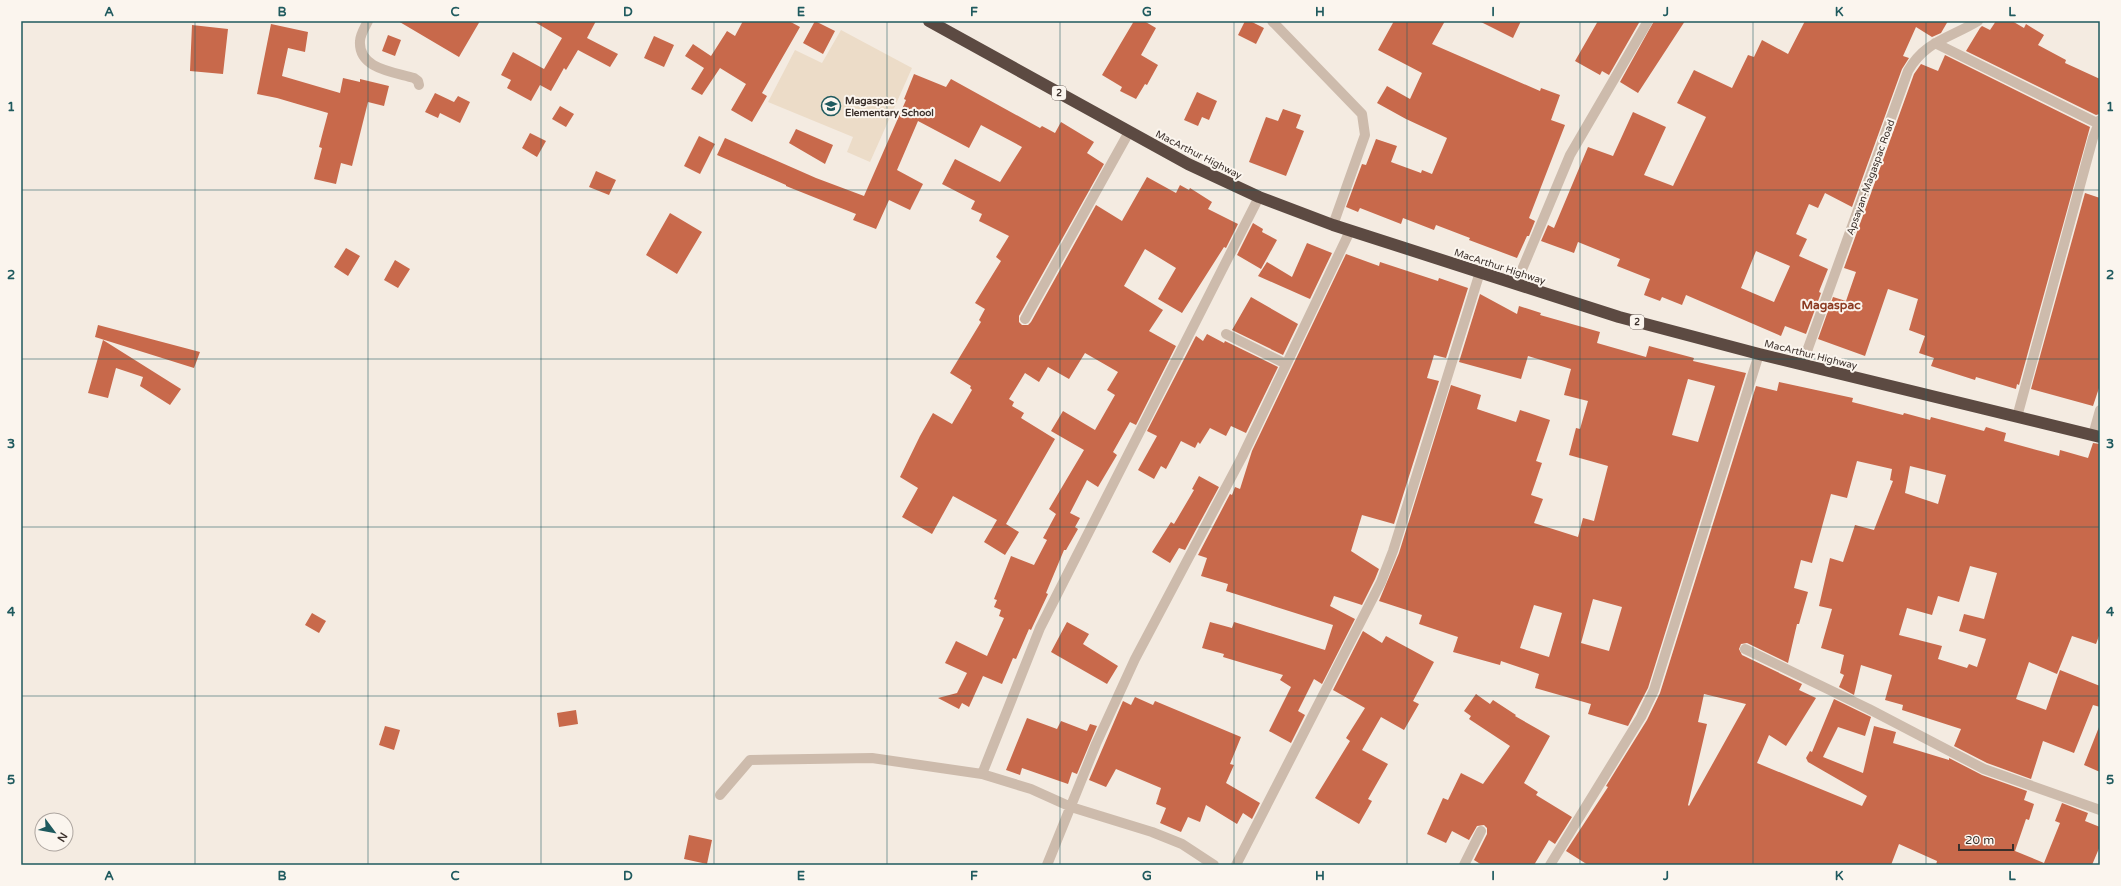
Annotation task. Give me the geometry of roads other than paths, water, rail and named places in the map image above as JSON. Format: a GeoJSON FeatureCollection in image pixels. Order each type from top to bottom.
{"type":"FeatureCollection","features":[{"type":"Feature","properties":{"kind":"highway","name":"MacArthur Highway"},"geometry":{"type":"LineString","coordinates":[[929,21],[1188,164],[1259,197],[1333,225],[1619,317],[1802,365],[2096,436]]}},
{"type":"Feature","properties":{"kind":"street"},"geometry":{"type":"LineString","coordinates":[[368,21],[360,41],[361,54],[370,64],[414,78],[418,81],[419,85]]}},
{"type":"Feature","properties":{"kind":"street"},"geometry":{"type":"LineString","coordinates":[[1272,21],[1362,114],[1365,135],[1333,225]]}},
{"type":"Feature","properties":{"kind":"street"},"geometry":{"type":"LineString","coordinates":[[1516,284],[1570,155],[1648,21]]}},
{"type":"Feature","properties":{"kind":"street","name":"Apsayan-Magaspac Road"},"geometry":{"type":"LineString","coordinates":[[1802,365],[1908,71],[1920,53],[1934,43],[1978,21]]}},
{"type":"Feature","properties":{"kind":"street"},"geometry":{"type":"LineString","coordinates":[[1934,43],[2099,122],[2096,139],[2017,417]]}},
{"type":"Feature","properties":{"kind":"street"},"geometry":{"type":"LineString","coordinates":[[1025,319],[1129,132]]}},
{"type":"Feature","properties":{"kind":"street"},"geometry":{"type":"LineString","coordinates":[[982,774],[1040,628],[1259,197]]}},
{"type":"Feature","properties":{"kind":"street"},"geometry":{"type":"LineString","coordinates":[[1047,865],[1096,744],[1135,659],[1228,485],[1350,231]]}},
{"type":"Feature","properties":{"kind":"street"},"geometry":{"type":"LineString","coordinates":[[1236,865],[1381,582],[1393,551],[1480,272]]}},
{"type":"Feature","properties":{"kind":"street"},"geometry":{"type":"LineString","coordinates":[[1226,334],[1286,364]]}},
{"type":"Feature","properties":{"kind":"street"},"geometry":{"type":"LineString","coordinates":[[1550,865],[1640,716],[1654,690],[1759,354]]}},
{"type":"Feature","properties":{"kind":"street"},"geometry":{"type":"LineString","coordinates":[[2096,436],[2100,410]]}},
{"type":"Feature","properties":{"kind":"street"},"geometry":{"type":"LineString","coordinates":[[1745,649],[1869,709],[1984,769],[2100,810]]}},
{"type":"Feature","properties":{"kind":"street"},"geometry":{"type":"LineString","coordinates":[[720,794],[750,760],[872,758],[982,774],[1032,789],[1071,807],[1152,832],[1182,844],[1214,865]]}},
{"type":"Feature","properties":{"kind":"street"},"geometry":{"type":"LineString","coordinates":[[1464,865],[1481,831]]}},
{"type":"Feature","properties":{"kind":"place","name":"Magaspac Elementary School"},"geometry":{"type":"Point","coordinates":[831,106]}},
{"type":"Feature","properties":{"kind":"district","name":"Magaspac"},"geometry":{"type":"Point","coordinates":[1831,305]}}]}
